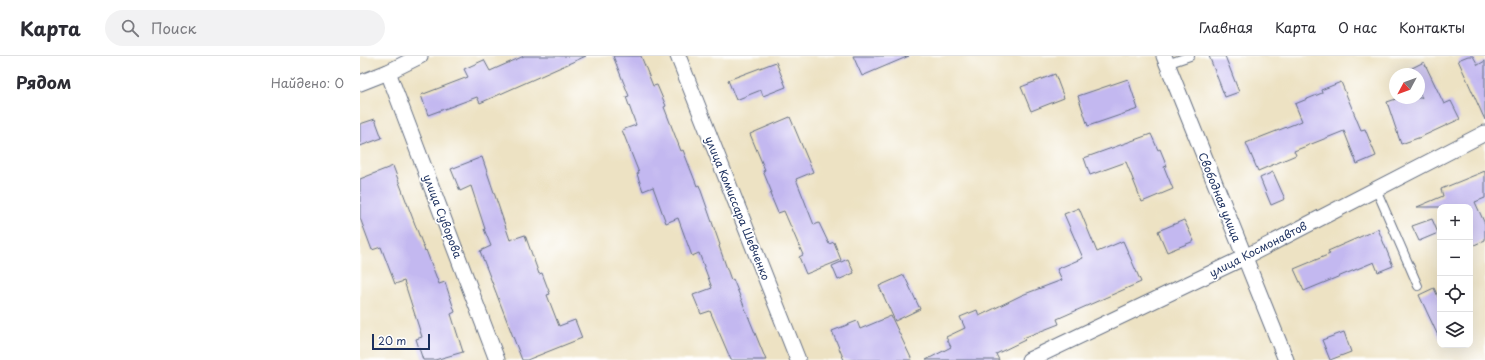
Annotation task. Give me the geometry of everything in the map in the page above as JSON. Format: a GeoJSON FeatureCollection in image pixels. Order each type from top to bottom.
{"type":"FeatureCollection","features":[{"type":"Feature","properties":{"kind":"street"},"geometry":{"type":"LineString","coordinates":[[360,83],[388,72],[420,56]]}},
{"type":"Feature","properties":{"kind":"street","name":"улица Комиссара Шевченко"},"geometry":{"type":"LineString","coordinates":[[678,56],[798,360]]}},
{"type":"Feature","properties":{"kind":"street","name":"Свободная улица"},"geometry":{"type":"LineString","coordinates":[[1166,60],[1286,360]]}},
{"type":"Feature","properties":{"kind":"street","name":"улица Суворова"},"geometry":{"type":"LineString","coordinates":[[388,72],[497,360]]}},
{"type":"Feature","properties":{"kind":"street","name":"улица Космонавтов"},"geometry":{"type":"LineString","coordinates":[[1037,358],[1245,257],[1485,133]]}},
{"type":"Feature","properties":{"kind":"lane"},"geometry":{"type":"LineString","coordinates":[[1166,60],[1190,56]]}},
{"type":"Feature","properties":{"kind":"lane"},"geometry":{"type":"LineString","coordinates":[[1376,189],[1418,286]]}},
{"type":"Feature","properties":{"kind":"building"},"geometry":{"type":"Polygon","coordinates":[[[524,56],[586,56],[480,103],[477,97],[428,115],[421,95],[468,77],[464,69],[484,60],[490,71],[524,56]]]}},
{"type":"Feature","properties":{"kind":"building"},"geometry":{"type":"Polygon","coordinates":[[[613,56],[641,56],[653,86],[657,85],[666,106],[664,107],[681,151],[683,150],[697,186],[699,185],[731,280],[733,279],[766,360],[731,360],[710,311],[701,314],[693,295],[712,288],[699,253],[692,256],[678,218],[666,223],[653,187],[643,191],[637,174],[639,173],[622,130],[636,125],[626,97],[629,96],[613,56]]]}},
{"type":"Feature","properties":{"kind":"building"},"geometry":{"type":"Polygon","coordinates":[[[853,56],[909,56],[862,76],[853,56]]]}},
{"type":"Feature","properties":{"kind":"building"},"geometry":{"type":"Polygon","coordinates":[[[1209,56],[1225,56],[1239,92],[1225,97],[1209,56]]]}},
{"type":"Feature","properties":{"kind":"building"},"geometry":{"type":"Polygon","coordinates":[[[1468,56],[1473,56],[1478,65],[1485,61],[1485,120],[1458,60],[1468,56]]]}},
{"type":"Feature","properties":{"kind":"building"},"geometry":{"type":"Polygon","coordinates":[[[776,62],[786,87],[763,96],[761,90],[736,100],[728,80],[776,62]]]}},
{"type":"Feature","properties":{"kind":"building"},"geometry":{"type":"Polygon","coordinates":[[[1424,62],[1444,104],[1451,101],[1460,119],[1421,137],[1401,144],[1387,102],[1389,101],[1389,104],[1425,104],[1425,68],[1412,68],[1424,62]]]}},
{"type":"Feature","properties":{"kind":"building"},"geometry":{"type":"Polygon","coordinates":[[[1055,74],[1064,98],[1031,111],[1021,87],[1055,74]]]}},
{"type":"Feature","properties":{"kind":"building"},"geometry":{"type":"Polygon","coordinates":[[[1128,79],[1138,109],[1088,126],[1078,96],[1128,79]]]}},
{"type":"Feature","properties":{"kind":"building"},"geometry":{"type":"Polygon","coordinates":[[[1341,82],[1361,130],[1365,129],[1376,156],[1357,164],[1344,131],[1294,151],[1296,155],[1258,171],[1246,143],[1302,121],[1295,104],[1322,93],[1321,90],[1341,82]]]}},
{"type":"Feature","properties":{"kind":"building"},"geometry":{"type":"Polygon","coordinates":[[[790,117],[813,172],[796,179],[814,225],[819,223],[829,244],[834,242],[841,260],[806,274],[799,257],[803,255],[784,211],[778,213],[763,171],[765,170],[750,134],[790,117]]]}},
{"type":"Feature","properties":{"kind":"building"},"geometry":{"type":"Polygon","coordinates":[[[375,119],[382,138],[360,146],[360,124],[375,119]]]}},
{"type":"Feature","properties":{"kind":"building"},"geometry":{"type":"Polygon","coordinates":[[[1151,134],[1158,150],[1160,149],[1167,166],[1164,167],[1173,189],[1142,202],[1126,162],[1090,175],[1084,158],[1151,134]]]}},
{"type":"Feature","properties":{"kind":"building"},"geometry":{"type":"Polygon","coordinates":[[[482,157],[510,240],[525,235],[539,274],[542,273],[550,294],[547,295],[559,326],[575,320],[582,338],[527,360],[522,360],[480,251],[491,246],[484,229],[471,186],[460,191],[451,169],[482,157]]]}},
{"type":"Feature","properties":{"kind":"building"},"geometry":{"type":"Polygon","coordinates":[[[393,166],[439,284],[445,282],[455,312],[451,314],[463,352],[435,360],[423,360],[416,339],[422,337],[404,281],[395,284],[381,247],[372,250],[360,218],[360,179],[393,166]]]}},
{"type":"Feature","properties":{"kind":"building"},"geometry":{"type":"Polygon","coordinates":[[[1485,171],[1485,198],[1475,202],[1485,224],[1485,240],[1473,246],[1473,204],[1437,204],[1437,207],[1417,207],[1443,196],[1441,189],[1485,171]]]}},
{"type":"Feature","properties":{"kind":"building"},"geometry":{"type":"Polygon","coordinates":[[[1273,172],[1285,199],[1271,205],[1260,178],[1273,172]]]}},
{"type":"Feature","properties":{"kind":"building"},"geometry":{"type":"Polygon","coordinates":[[[1079,208],[1097,252],[1123,241],[1141,282],[1057,319],[1059,324],[1023,338],[1025,340],[996,354],[999,360],[926,360],[951,347],[946,337],[965,328],[960,317],[977,310],[979,316],[1022,295],[1062,280],[1057,269],[1083,258],[1064,214],[1079,208]]]}},
{"type":"Feature","properties":{"kind":"building"},"geometry":{"type":"Polygon","coordinates":[[[1432,219],[1437,233],[1419,241],[1412,226],[1432,219]]]}},
{"type":"Feature","properties":{"kind":"building"},"geometry":{"type":"Polygon","coordinates":[[[1184,220],[1194,241],[1167,252],[1158,231],[1184,220]]]}},
{"type":"Feature","properties":{"kind":"building"},"geometry":{"type":"Polygon","coordinates":[[[1378,229],[1393,266],[1378,272],[1374,262],[1304,291],[1294,269],[1330,254],[1328,251],[1378,229]]]}},
{"type":"Feature","properties":{"kind":"building"},"geometry":{"type":"Polygon","coordinates":[[[848,259],[854,273],[838,280],[832,266],[848,259]]]}},
{"type":"Feature","properties":{"kind":"building"},"geometry":{"type":"Polygon","coordinates":[[[904,275],[920,309],[895,321],[879,286],[904,275]]]}},
{"type":"Feature","properties":{"kind":"building"},"geometry":{"type":"Polygon","coordinates":[[[1434,288],[1437,294],[1437,334],[1419,295],[1434,288]]]}},
{"type":"Feature","properties":{"kind":"building"},"geometry":{"type":"Polygon","coordinates":[[[891,316],[912,360],[844,360],[832,331],[857,321],[860,329],[891,316]]]}},
{"type":"Feature","properties":{"kind":"building"},"geometry":{"type":"Polygon","coordinates":[[[1344,332],[1351,352],[1330,360],[1322,340],[1344,332]]]}}]}
